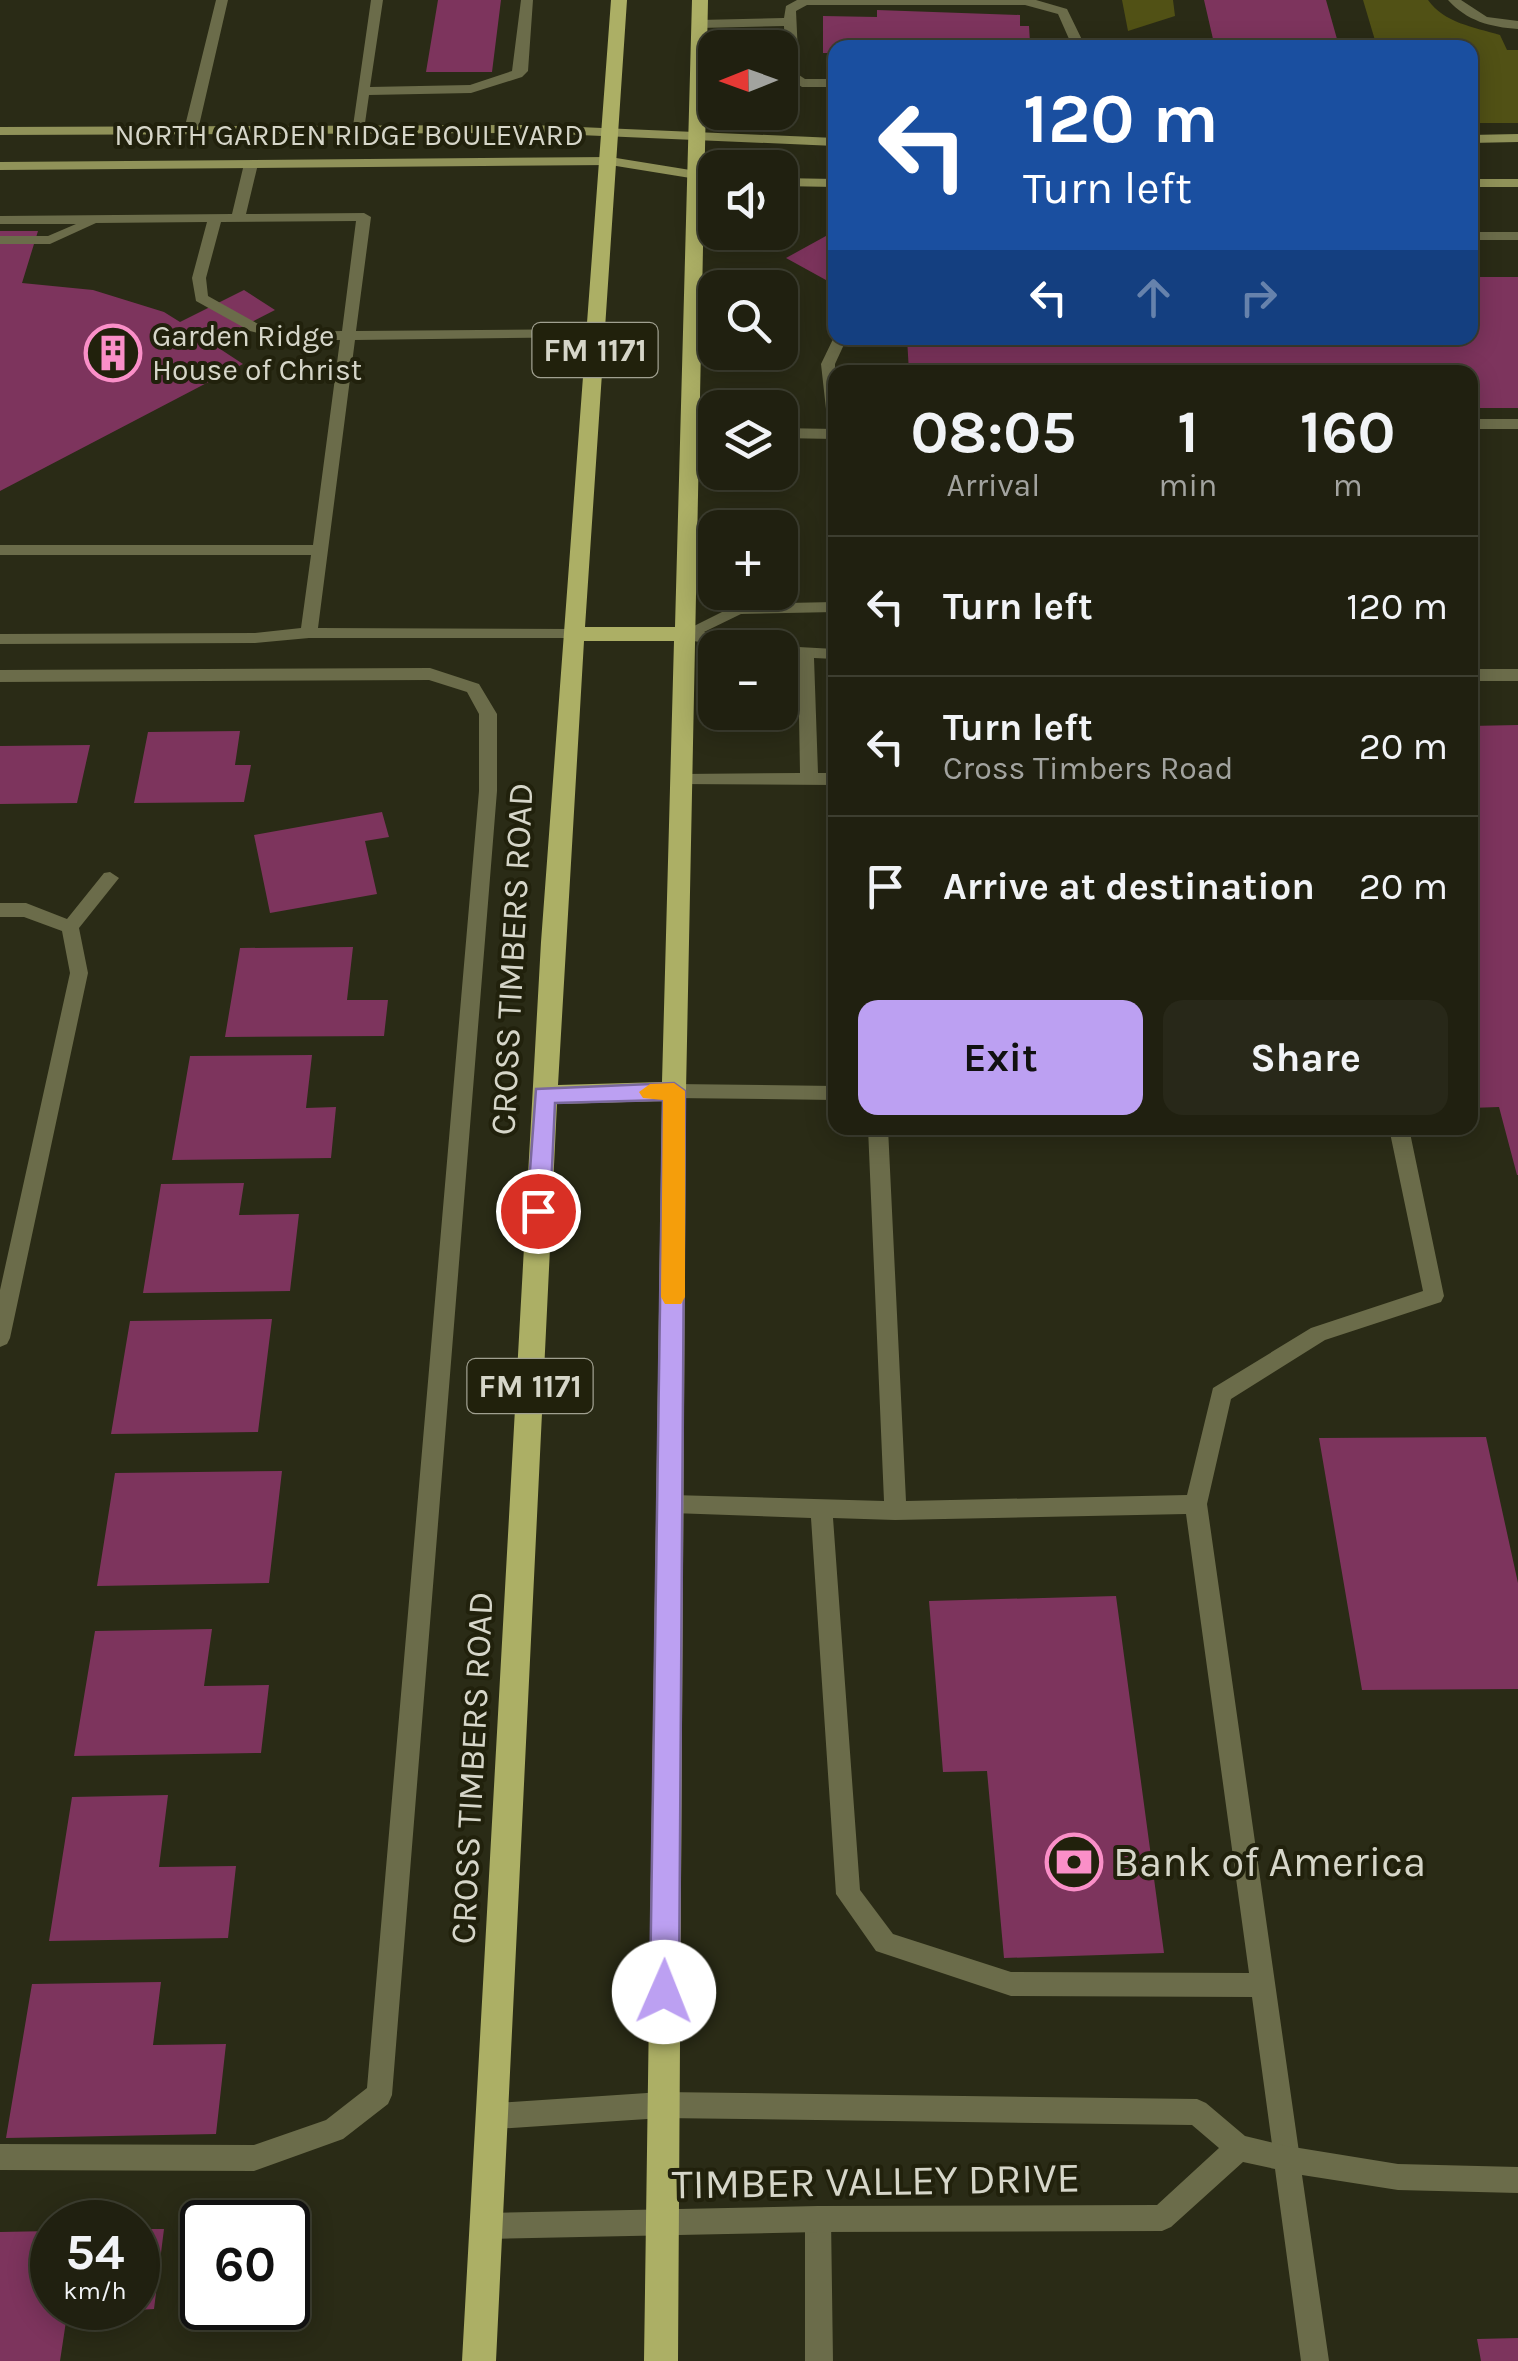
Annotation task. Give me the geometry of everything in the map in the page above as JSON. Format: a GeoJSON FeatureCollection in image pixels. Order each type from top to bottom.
{"type":"FeatureCollection","features":[{"type":"Feature","properties":{"kind":"main road","name":"FM 1171"},"geometry":{"type":"LineString","coordinates":[[610,161],[620,0]]}},
{"type":"Feature","properties":{"kind":"main road","name":"FM 1171"},"geometry":{"type":"LineString","coordinates":[[700,0],[701,150]]}},
{"type":"Feature","properties":{"kind":"main road"},"geometry":{"type":"LineString","coordinates":[[0,131],[611,130],[828,142]]}},
{"type":"Feature","properties":{"kind":"main road"},"geometry":{"type":"LineString","coordinates":[[1478,139],[1518,138]]}},
{"type":"Feature","properties":{"kind":"main road","name":"NORTH GARDEN RIDGE BOULEVARD"},"geometry":{"type":"LineString","coordinates":[[0,166],[610,161],[698,176]]}},
{"type":"Feature","properties":{"kind":"main road","name":"CROSS TIMBERS ROAD"},"geometry":{"type":"LineString","coordinates":[[479,2361],[544,1095],[610,161]]}},
{"type":"Feature","properties":{"kind":"main road"},"geometry":{"type":"LineString","coordinates":[[798,182],[828,183]]}},
{"type":"Feature","properties":{"kind":"main road"},"geometry":{"type":"LineString","coordinates":[[1478,183],[1518,183]]}},
{"type":"Feature","properties":{"kind":"main road","name":"FM 1171"},"geometry":{"type":"LineString","coordinates":[[661,2361],[659,2223],[672,1504],[674,1091],[692,433],[702,250]]}},
{"type":"Feature","properties":{"kind":"main road"},"geometry":{"type":"LineString","coordinates":[[574,634],[686,634]]}},
{"type":"Feature","properties":{"kind":"main road"},"geometry":{"type":"LineString","coordinates":[[544,1095],[674,1091]]}},
{"type":"Feature","properties":{"kind":"street"},"geometry":{"type":"LineString","coordinates":[[191,130],[222,0]]}},
{"type":"Feature","properties":{"kind":"street"},"geometry":{"type":"LineString","coordinates":[[357,130],[377,0]]}},
{"type":"Feature","properties":{"kind":"street"},"geometry":{"type":"LineString","coordinates":[[363,91],[471,89],[517,74],[521,71],[527,0]]}},
{"type":"Feature","properties":{"kind":"street"},"geometry":{"type":"LineString","coordinates":[[828,83],[802,83],[792,77],[790,9],[805,0],[1026,1],[1063,12],[1076,40]]}},
{"type":"Feature","properties":{"kind":"street"},"geometry":{"type":"LineString","coordinates":[[1454,0],[1469,16],[1495,24],[1518,24]]}},
{"type":"Feature","properties":{"kind":"street"},"geometry":{"type":"LineString","coordinates":[[699,24],[790,22]]}},
{"type":"Feature","properties":{"kind":"street"},"geometry":{"type":"LineString","coordinates":[[238,218],[251,164]]}},
{"type":"Feature","properties":{"kind":"street"},"geometry":{"type":"LineString","coordinates":[[0,220],[364,217],[308,633]]}},
{"type":"Feature","properties":{"kind":"street"},"geometry":{"type":"LineString","coordinates":[[215,218],[199,278],[201,298],[255,328],[284,336],[596,333]]}},
{"type":"Feature","properties":{"kind":"street"},"geometry":{"type":"LineString","coordinates":[[0,240],[50,240],[98,219]]}},
{"type":"Feature","properties":{"kind":"street"},"geometry":{"type":"LineString","coordinates":[[1478,236],[1518,236]]}},
{"type":"Feature","properties":{"kind":"street"},"geometry":{"type":"LineString","coordinates":[[1478,424],[1518,424]]}},
{"type":"Feature","properties":{"kind":"street"},"geometry":{"type":"LineString","coordinates":[[692,433],[698,433]]}},
{"type":"Feature","properties":{"kind":"street"},"geometry":{"type":"LineString","coordinates":[[798,434],[828,434]]}},
{"type":"Feature","properties":{"kind":"street"},"geometry":{"type":"LineString","coordinates":[[0,550],[320,550]]}},
{"type":"Feature","properties":{"kind":"street"},"geometry":{"type":"LineString","coordinates":[[686,634],[738,609],[828,607]]}},
{"type":"Feature","properties":{"kind":"street"},"geometry":{"type":"LineString","coordinates":[[0,638],[574,634]]}},
{"type":"Feature","properties":{"kind":"street"},"geometry":{"type":"LineString","coordinates":[[686,634],[698,636]]}},
{"type":"Feature","properties":{"kind":"street"},"geometry":{"type":"LineString","coordinates":[[798,653],[828,654]]}},
{"type":"Feature","properties":{"kind":"street"},"geometry":{"type":"LineString","coordinates":[[806,654],[809,780]]}},
{"type":"Feature","properties":{"kind":"street"},"geometry":{"type":"LineString","coordinates":[[0,676],[430,674],[473,688],[488,714],[488,790],[379,2095],[334,2130],[254,2158],[0,2157]]}},
{"type":"Feature","properties":{"kind":"street"},"geometry":{"type":"LineString","coordinates":[[1478,675],[1518,675]]}},
{"type":"Feature","properties":{"kind":"street"},"geometry":{"type":"LineString","coordinates":[[682,780],[828,780]]}},
{"type":"Feature","properties":{"kind":"street"},"geometry":{"type":"LineString","coordinates":[[70,927],[110,878]]}},
{"type":"Feature","properties":{"kind":"street"},"geometry":{"type":"LineString","coordinates":[[0,910],[26,910],[70,927]]}},
{"type":"Feature","properties":{"kind":"street"},"geometry":{"type":"LineString","coordinates":[[0,1338],[79,972],[70,927]]}},
{"type":"Feature","properties":{"kind":"street"},"geometry":{"type":"LineString","coordinates":[[674,1091],[828,1093]]}},
{"type":"Feature","properties":{"kind":"street"},"geometry":{"type":"LineString","coordinates":[[878,1135],[895,1511]]}},
{"type":"Feature","properties":{"kind":"street"},"geometry":{"type":"LineString","coordinates":[[1315,2361],[1196,1504],[1220,1394],[1318,1334],[1434,1296],[1400,1135]]}},
{"type":"Feature","properties":{"kind":"street"},"geometry":{"type":"LineString","coordinates":[[672,1504],[895,1511],[1196,1504]]}},
{"type":"Feature","properties":{"kind":"street"},"geometry":{"type":"LineString","coordinates":[[821,1509],[848,1894],[885,1943],[1011,1984],[1263,1986]]}},
{"type":"Feature","properties":{"kind":"street","name":"TIMBER VALLEY DRIVE"},"geometry":{"type":"LineString","coordinates":[[494,2116],[662,2105],[1197,2112],[1239,2148],[1287,2159],[1398,2177],[1518,2180]]}},
{"type":"Feature","properties":{"kind":"street","name":"TIMBER VALLEY DRIVE"},"geometry":{"type":"LineString","coordinates":[[487,2226],[818,2219],[1162,2218],[1239,2148]]}},
{"type":"Feature","properties":{"kind":"street"},"geometry":{"type":"LineString","coordinates":[[818,2219],[818,2361]]}},
{"type":"Feature","properties":{"kind":"shaded area"},"geometry":{"type":"Polygon","coordinates":[[[1122,0],[1173,0],[1175,16],[1128,31],[1122,0]]]}},
{"type":"Feature","properties":{"kind":"shaded area"},"geometry":{"type":"Polygon","coordinates":[[[1363,0],[1428,0],[1451,19],[1500,35],[1507,50],[1518,50],[1518,123],[1478,123],[1478,40],[1375,40],[1363,0]]]}},
{"type":"Feature","properties":{"kind":"building"},"geometry":{"type":"Polygon","coordinates":[[[438,0],[501,0],[492,72],[426,72],[438,0]]]}},
{"type":"Feature","properties":{"kind":"building"},"geometry":{"type":"Polygon","coordinates":[[[1204,0],[1326,0],[1337,39],[1253,40],[1213,39],[1204,0]]]}},
{"type":"Feature","properties":{"kind":"building"},"geometry":{"type":"Polygon","coordinates":[[[877,10],[1020,15],[1020,26],[1029,26],[1030,40],[828,40],[828,53],[823,53],[823,16],[877,17],[877,10]]]}},
{"type":"Feature","properties":{"kind":"building","name":"Garden Ridge House of Christ"},"geometry":{"type":"Polygon","coordinates":[[[0,231],[38,231],[22,283],[93,290],[164,312],[180,322],[244,290],[275,310],[211,343],[243,364],[0,491],[0,231]]]}},
{"type":"Feature","properties":{"kind":"building"},"geometry":{"type":"Polygon","coordinates":[[[828,235],[828,281],[786,258],[828,235]]]}},
{"type":"Feature","properties":{"kind":"building"},"geometry":{"type":"Polygon","coordinates":[[[1478,277],[1518,277],[1518,408],[1478,408],[1478,365],[909,365],[907,345],[1478,345],[1478,277]]]}},
{"type":"Feature","properties":{"kind":"building"},"geometry":{"type":"Polygon","coordinates":[[[1518,725],[1518,1175],[1499,1107],[1478,1108],[1478,726],[1518,725]]]}},
{"type":"Feature","properties":{"kind":"building"},"geometry":{"type":"Polygon","coordinates":[[[240,731],[235,765],[251,765],[244,802],[134,803],[148,732],[240,731]]]}},
{"type":"Feature","properties":{"kind":"building"},"geometry":{"type":"Polygon","coordinates":[[[90,745],[77,803],[0,804],[0,746],[90,745]]]}},
{"type":"Feature","properties":{"kind":"building"},"geometry":{"type":"Polygon","coordinates":[[[382,812],[389,837],[365,841],[377,894],[270,913],[254,835],[382,812]]]}},
{"type":"Feature","properties":{"kind":"building"},"geometry":{"type":"Polygon","coordinates":[[[353,947],[347,1000],[388,1000],[384,1036],[225,1037],[240,948],[353,947]]]}},
{"type":"Feature","properties":{"kind":"building"},"geometry":{"type":"Polygon","coordinates":[[[312,1055],[306,1108],[336,1107],[331,1158],[172,1160],[190,1056],[312,1055]]]}},
{"type":"Feature","properties":{"kind":"building"},"geometry":{"type":"Polygon","coordinates":[[[244,1183],[239,1215],[299,1214],[290,1291],[143,1293],[161,1184],[244,1183]]]}},
{"type":"Feature","properties":{"kind":"building"},"geometry":{"type":"Polygon","coordinates":[[[272,1319],[258,1432],[111,1434],[130,1321],[272,1319]]]}},
{"type":"Feature","properties":{"kind":"building"},"geometry":{"type":"Polygon","coordinates":[[[1486,1437],[1518,1583],[1518,1689],[1362,1690],[1319,1438],[1486,1437]]]}},
{"type":"Feature","properties":{"kind":"building"},"geometry":{"type":"Polygon","coordinates":[[[282,1471],[269,1583],[97,1586],[115,1473],[282,1471]]]}},
{"type":"Feature","properties":{"kind":"building","name":"Bank of America"},"geometry":{"type":"Polygon","coordinates":[[[1116,1596],[1164,1953],[1004,1958],[987,1771],[943,1772],[929,1601],[1116,1596]]]}},
{"type":"Feature","properties":{"kind":"building"},"geometry":{"type":"Polygon","coordinates":[[[212,1629],[204,1686],[269,1685],[261,1753],[74,1756],[95,1631],[212,1629]]]}},
{"type":"Feature","properties":{"kind":"building"},"geometry":{"type":"Polygon","coordinates":[[[168,1795],[159,1867],[236,1866],[228,1938],[49,1941],[72,1797],[168,1795]]]}},
{"type":"Feature","properties":{"kind":"building"},"geometry":{"type":"Polygon","coordinates":[[[161,1982],[153,2045],[226,2044],[216,2134],[6,2138],[32,1984],[161,1982]]]}},
{"type":"Feature","properties":{"kind":"building"},"geometry":{"type":"Polygon","coordinates":[[[160,2229],[164,2229],[160,2261],[160,2229]]]}},
{"type":"Feature","properties":{"kind":"building"},"geometry":{"type":"Polygon","coordinates":[[[30,2231],[30,2330],[65,2330],[60,2361],[0,2361],[0,2232],[30,2231]]]}},
{"type":"Feature","properties":{"kind":"building"},"geometry":{"type":"Polygon","coordinates":[[[1518,2338],[1518,2361],[1481,2361],[1477,2339],[1518,2338]]]}},
{"type":"Feature","properties":{"kind":"slow traffic"},"geometry":{"type":"LineString","coordinates":[[650,1092],[674,1091],[673,1297]]}},
{"type":"Feature","properties":{"kind":"place","name":"Garden Ridge House of Christ"},"geometry":{"type":"Point","coordinates":[113,353]}},
{"type":"Feature","properties":{"kind":"place","name":"Bank of America"},"geometry":{"type":"Point","coordinates":[1074,1862]}},
{"type":"Feature","properties":{"kind":"route"},"geometry":{"type":"LineString","coordinates":[[538,1211],[544,1095],[674,1091],[664,1992]]}}]}
